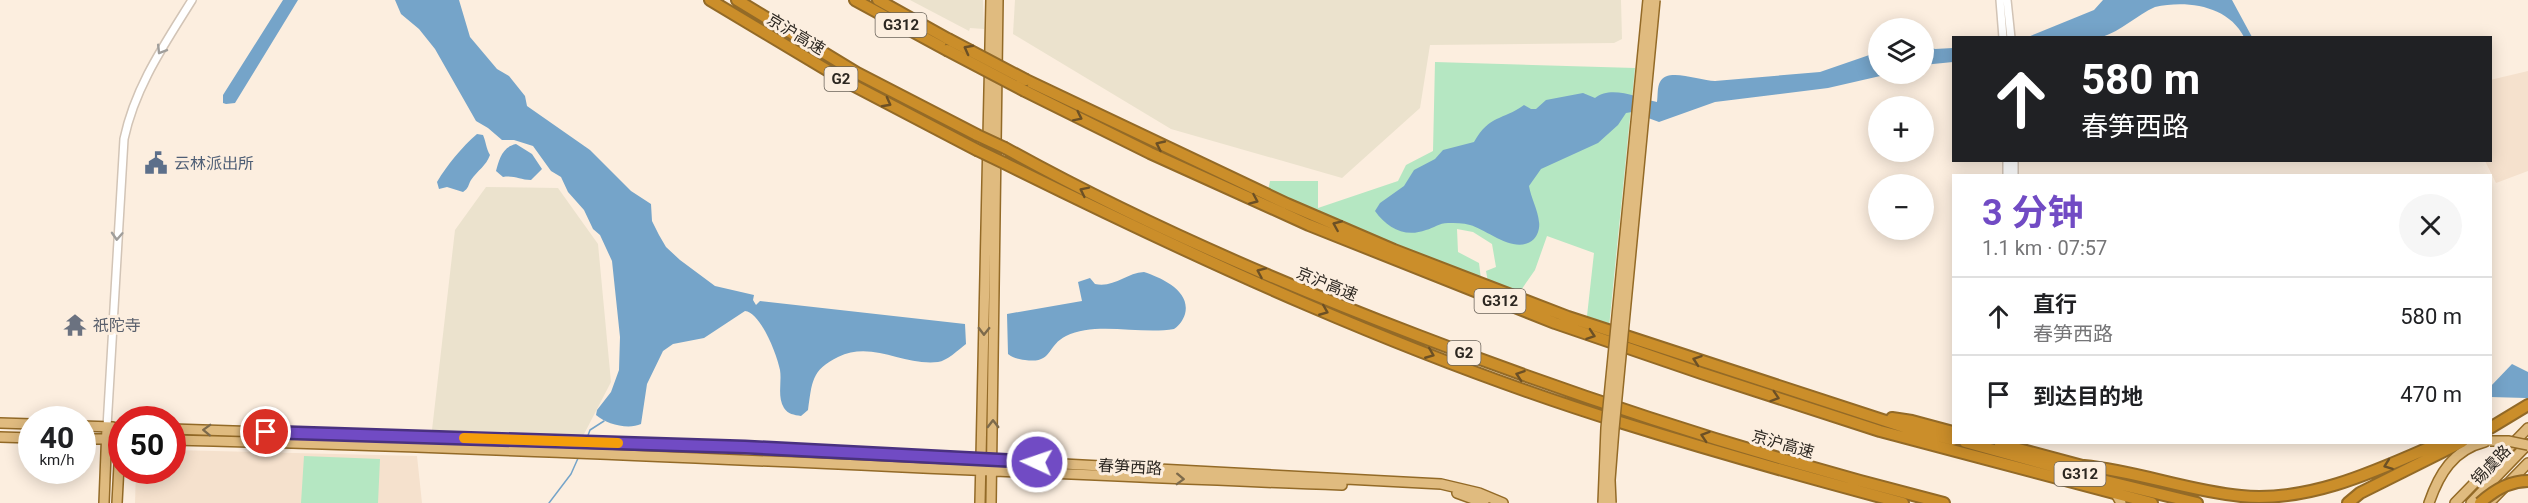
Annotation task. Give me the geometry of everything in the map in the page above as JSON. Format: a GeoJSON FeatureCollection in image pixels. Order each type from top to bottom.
{"type":"FeatureCollection","features":[{"type":"Feature","properties":{"kind":"highway","name":"京沪高速"},"geometry":{"type":"LineString","coordinates":[[710,0],[847,82],[977,150],[1295,299],[1461,366],[1622,423],[1903,503]]}},
{"type":"Feature","properties":{"kind":"highway","name":"京沪高速"},"geometry":{"type":"LineString","coordinates":[[737,0],[858,73],[1005,148],[1075,187],[1150,224],[1291,286],[1519,374],[1747,450],[1944,503]]}},
{"type":"Feature","properties":{"kind":"highway","name":"G312"},"geometry":{"type":"LineString","coordinates":[[855,0],[948,44],[1150,153],[1309,225],[1555,323],[1880,431],[1994,460],[2119,499],[2152,503]]}},
{"type":"Feature","properties":{"kind":"highway","name":"G312"},"geometry":{"type":"LineString","coordinates":[[878,0],[948,44]]}},
{"type":"Feature","properties":{"kind":"highway","name":"G312"},"geometry":{"type":"LineString","coordinates":[[1026,85],[1287,204],[1394,250],[1568,317],[1865,415],[1952,440]]}},
{"type":"Feature","properties":{"kind":"highway"},"geometry":{"type":"LineString","coordinates":[[2492,421],[2528,405]]}},
{"type":"Feature","properties":{"kind":"highway"},"geometry":{"type":"LineString","coordinates":[[2492,427],[2528,405]]}},
{"type":"Feature","properties":{"kind":"highway"},"geometry":{"type":"LineString","coordinates":[[1865,415],[1912,421],[1952,432]]}},
{"type":"Feature","properties":{"kind":"highway","name":"G312"},"geometry":{"type":"LineString","coordinates":[[1973,444],[2197,503]]}},
{"type":"Feature","properties":{"kind":"highway"},"geometry":{"type":"LineString","coordinates":[[2084,466],[2241,496],[2272,497],[2301,494],[2385,466],[2437,444]]}},
{"type":"Feature","properties":{"kind":"highway"},"geometry":{"type":"LineString","coordinates":[[2348,503],[2360,494],[2458,444]]}},
{"type":"Feature","properties":{"kind":"highway"},"geometry":{"type":"LineString","coordinates":[[2021,446],[2165,490],[2171,496]]}},
{"type":"Feature","properties":{"kind":"highway"},"geometry":{"type":"LineString","coordinates":[[2480,503],[2500,488],[2518,481],[2528,481]]}},
{"type":"Feature","properties":{"kind":"highway"},"geometry":{"type":"LineString","coordinates":[[2180,484],[2248,503]]}},
{"type":"Feature","properties":{"kind":"main road"},"geometry":{"type":"LineString","coordinates":[[980,503],[991,0]]}},
{"type":"Feature","properties":{"kind":"main road"},"geometry":{"type":"LineString","coordinates":[[991,503],[998,0]]}},
{"type":"Feature","properties":{"kind":"main road"},"geometry":{"type":"LineString","coordinates":[[1603,503],[1606,428],[1648,0]]}},
{"type":"Feature","properties":{"kind":"main road"},"geometry":{"type":"LineString","coordinates":[[1611,503],[1614,429],[1655,0]]}},
{"type":"Feature","properties":{"kind":"main road"},"geometry":{"type":"LineString","coordinates":[[0,423],[18,424]]}},
{"type":"Feature","properties":{"kind":"main road"},"geometry":{"type":"LineString","coordinates":[[96,427],[107,427],[104,503]]}},
{"type":"Feature","properties":{"kind":"main road","name":"锡虞路"},"geometry":{"type":"LineString","coordinates":[[2455,503],[2528,428]]}},
{"type":"Feature","properties":{"kind":"main road","name":"春笋西路"},"geometry":{"type":"LineString","coordinates":[[186,429],[771,448],[1441,484],[1479,493],[1503,503]]}},
{"type":"Feature","properties":{"kind":"main road"},"geometry":{"type":"LineString","coordinates":[[0,437],[18,438]]}},
{"type":"Feature","properties":{"kind":"main road"},"geometry":{"type":"LineString","coordinates":[[96,440],[106,440]]}},
{"type":"Feature","properties":{"kind":"main road","name":"春笋西路"},"geometry":{"type":"LineString","coordinates":[[186,440],[598,452],[981,471],[1449,490],[1484,503]]}},
{"type":"Feature","properties":{"kind":"main road"},"geometry":{"type":"LineString","coordinates":[[2492,441],[2528,445]]}},
{"type":"Feature","properties":{"kind":"main road"},"geometry":{"type":"LineString","coordinates":[[2429,503],[2443,471],[2453,459],[2465,450],[2480,444]]}},
{"type":"Feature","properties":{"kind":"main road","name":"锡虞路"},"geometry":{"type":"LineString","coordinates":[[2471,503],[2528,445]]}},
{"type":"Feature","properties":{"kind":"main road"},"geometry":{"type":"LineString","coordinates":[[770,460],[771,448]]}},
{"type":"Feature","properties":{"kind":"main road"},"geometry":{"type":"LineString","coordinates":[[2489,503],[2528,462]]}},
{"type":"Feature","properties":{"kind":"main road"},"geometry":{"type":"LineString","coordinates":[[117,503],[118,484]]}},
{"type":"Feature","properties":{"kind":"street"},"geometry":{"type":"LineString","coordinates":[[107,427],[124,139],[137,93],[152,64],[192,0]]}},
{"type":"Feature","properties":{"kind":"street"},"geometry":{"type":"LineString","coordinates":[[2000,0],[2003,36]]}},
{"type":"Feature","properties":{"kind":"street"},"geometry":{"type":"LineString","coordinates":[[2007,0],[2011,36]]}},
{"type":"Feature","properties":{"kind":"shaded area"},"geometry":{"type":"Polygon","coordinates":[[[910,0],[983,0],[984,29],[970,28],[969,31],[910,0]]]}},
{"type":"Feature","properties":{"kind":"shaded area"},"geometry":{"type":"Polygon","coordinates":[[[1015,0],[1621,0],[1622,39],[1614,43],[1430,45],[1420,108],[1342,178],[1171,129],[1013,34],[1015,0]]]}},
{"type":"Feature","properties":{"kind":"shaded area"},"geometry":{"type":"Polygon","coordinates":[[[2528,71],[2528,171],[2496,183],[2486,162],[2492,162],[2492,80],[2528,71]]]}},
{"type":"Feature","properties":{"kind":"shaded area"},"geometry":{"type":"Polygon","coordinates":[[[486,187],[558,188],[598,244],[611,382],[582,438],[432,430],[455,230],[486,187]]]}},
{"type":"Feature","properties":{"kind":"shaded area"},"geometry":{"type":"Polygon","coordinates":[[[186,450],[417,456],[422,503],[135,503],[136,484],[186,484],[186,450]]]}},
{"type":"Feature","properties":{"kind":"green space"},"geometry":{"type":"Polygon","coordinates":[[[1435,62],[1635,68],[1609,327],[1589,321],[1587,316],[1594,253],[1547,236],[1535,270],[1519,293],[1488,282],[1486,271],[1496,267],[1492,244],[1473,232],[1457,229],[1458,252],[1479,263],[1481,279],[1268,191],[1270,181],[1318,181],[1318,208],[1398,181],[1406,165],[1433,151],[1435,62]]]}},
{"type":"Feature","properties":{"kind":"green space"},"geometry":{"type":"Polygon","coordinates":[[[304,456],[380,459],[378,503],[301,503],[304,456]]]}},
{"type":"Feature","properties":{"kind":"water"},"geometry":{"type":"Polygon","coordinates":[[[283,0],[298,0],[235,103],[223,103],[223,95],[283,0]]]}},
{"type":"Feature","properties":{"kind":"water"},"geometry":{"type":"Polygon","coordinates":[[[395,0],[459,0],[470,37],[497,69],[509,76],[525,96],[527,106],[590,150],[631,191],[651,204],[652,221],[666,247],[715,286],[754,295],[753,300],[756,305],[760,301],[965,324],[966,344],[938,362],[912,361],[863,351],[851,352],[838,357],[822,367],[814,378],[808,410],[801,416],[794,415],[789,413],[782,404],[780,370],[772,345],[757,319],[745,311],[704,338],[673,344],[663,351],[647,384],[641,424],[624,426],[600,418],[596,415],[597,410],[611,392],[619,370],[620,337],[612,261],[600,235],[593,229],[584,210],[568,192],[561,177],[551,171],[533,146],[514,140],[502,140],[476,121],[435,49],[419,29],[401,14],[395,0]]]}},
{"type":"Feature","properties":{"kind":"water"},"geometry":{"type":"Polygon","coordinates":[[[2103,0],[2232,0],[2251,36],[2243,36],[2228,18],[2218,12],[2181,4],[2155,7],[2104,36],[2030,36],[2094,10],[2103,0]]]}},
{"type":"Feature","properties":{"kind":"water"},"geometry":{"type":"Polygon","coordinates":[[[1952,48],[1952,62],[1934,64],[1934,49],[1952,48]]]}},
{"type":"Feature","properties":{"kind":"water"},"geometry":{"type":"Polygon","coordinates":[[[1868,55],[1868,79],[1828,88],[1715,102],[1659,122],[1632,112],[1626,113],[1618,125],[1598,143],[1541,169],[1529,186],[1539,229],[1534,239],[1527,243],[1519,245],[1511,243],[1462,223],[1445,223],[1418,232],[1404,232],[1391,227],[1375,211],[1380,203],[1404,186],[1414,170],[1435,159],[1443,150],[1474,142],[1491,122],[1524,105],[1536,109],[1546,100],[1583,93],[1595,98],[1602,94],[1617,92],[1657,102],[1660,82],[1664,78],[1677,75],[1715,81],[1820,72],[1868,55]]]}},
{"type":"Feature","properties":{"kind":"water"},"geometry":{"type":"Polygon","coordinates":[[[477,134],[483,135],[490,155],[486,162],[463,192],[447,187],[439,189],[437,182],[445,169],[477,134]]]}},
{"type":"Feature","properties":{"kind":"water"},"geometry":{"type":"Polygon","coordinates":[[[516,144],[532,154],[542,169],[531,180],[503,177],[496,171],[504,151],[516,144]]]}},
{"type":"Feature","properties":{"kind":"water"},"geometry":{"type":"Polygon","coordinates":[[[1144,272],[1174,287],[1184,299],[1185,314],[1174,329],[1147,331],[1091,329],[1066,336],[1045,357],[1034,361],[1022,360],[1008,354],[1007,314],[1082,301],[1078,282],[1090,278],[1095,284],[1102,285],[1144,272]]]}},
{"type":"Feature","properties":{"kind":"water"},"geometry":{"type":"Polygon","coordinates":[[[2512,364],[2528,372],[2528,400],[2526,398],[2492,397],[2492,385],[2512,364]]]}},
{"type":"Feature","properties":{"kind":"waterway"},"geometry":{"type":"LineString","coordinates":[[587,438],[590,430],[604,421]]}},
{"type":"Feature","properties":{"kind":"waterway"},"geometry":{"type":"LineString","coordinates":[[549,503],[571,474],[579,456]]}},
{"type":"Feature","properties":{"kind":"slow traffic"},"geometry":{"type":"LineString","coordinates":[[464,438],[618,443]]}},
{"type":"Feature","properties":{"kind":"place","name":"云林派出所"},"geometry":{"type":"Point","coordinates":[156,163]}},
{"type":"Feature","properties":{"kind":"place","name":"祇陀寺"},"geometry":{"type":"Point","coordinates":[75,325]}},
{"type":"Feature","properties":{"kind":"route"},"geometry":{"type":"LineString","coordinates":[[266,432],[745,447],[1037,462]]}}]}
